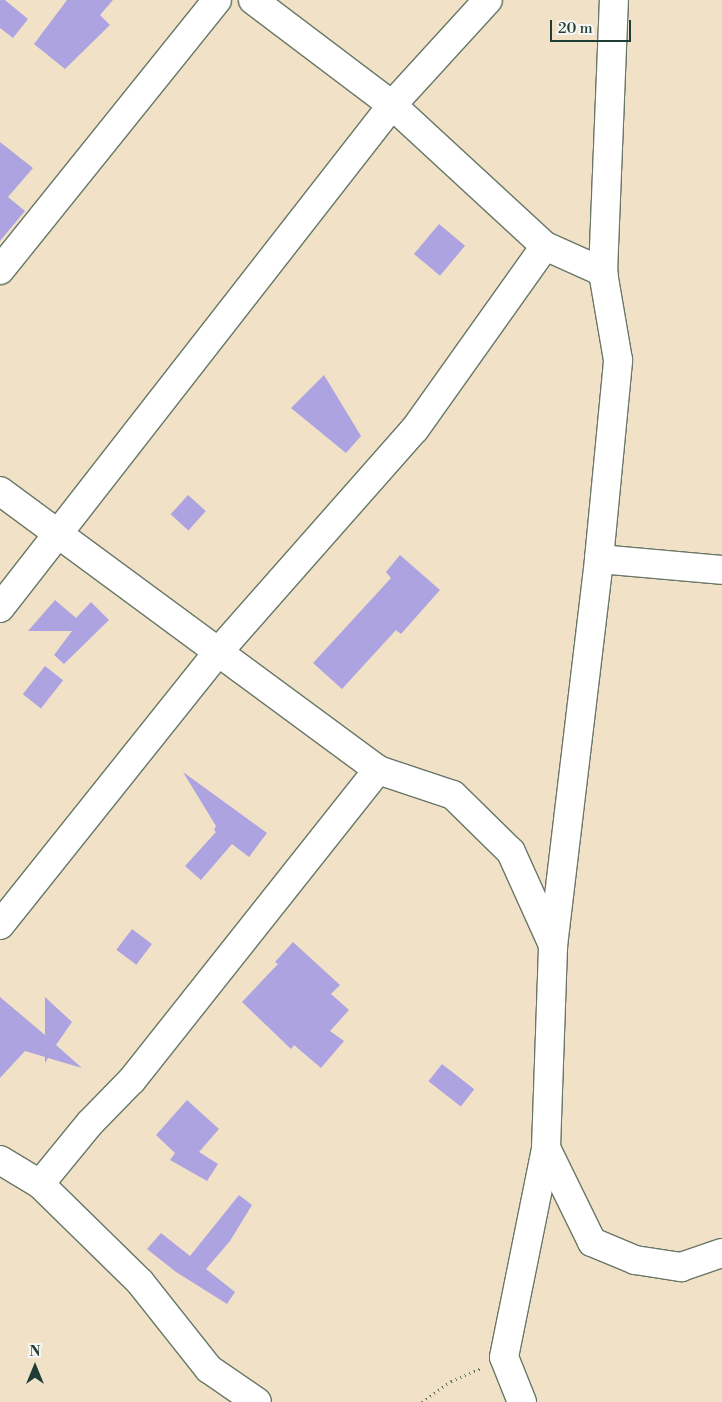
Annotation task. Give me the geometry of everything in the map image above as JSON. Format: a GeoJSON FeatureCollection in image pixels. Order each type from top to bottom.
{"type":"FeatureCollection","features":[{"type":"Feature","properties":{"kind":"street"},"geometry":{"type":"LineString","coordinates":[[0,270],[217,0]]}},
{"type":"Feature","properties":{"kind":"street"},"geometry":{"type":"LineString","coordinates":[[253,0],[392,105],[545,246],[603,272]]}},
{"type":"Feature","properties":{"kind":"street"},"geometry":{"type":"LineString","coordinates":[[0,608],[392,105],[488,0]]}},
{"type":"Feature","properties":{"kind":"street"},"geometry":{"type":"LineString","coordinates":[[522,1402],[504,1357],[546,1148],[553,946],[599,560],[618,360],[603,272],[614,0]]}},
{"type":"Feature","properties":{"kind":"street"},"geometry":{"type":"LineString","coordinates":[[0,925],[218,651],[415,429],[545,246]]}},
{"type":"Feature","properties":{"kind":"street"},"geometry":{"type":"LineString","coordinates":[[0,491],[57,536],[218,651],[378,770],[453,795],[511,852],[553,946]]}},
{"type":"Feature","properties":{"kind":"street"},"geometry":{"type":"LineString","coordinates":[[599,560],[722,570]]}},
{"type":"Feature","properties":{"kind":"street"},"geometry":{"type":"LineString","coordinates":[[40,1184],[90,1122],[132,1080],[378,770]]}},
{"type":"Feature","properties":{"kind":"street"},"geometry":{"type":"LineString","coordinates":[[546,1148],[592,1242],[635,1260],[681,1267],[722,1253]]}},
{"type":"Feature","properties":{"kind":"street"},"geometry":{"type":"LineString","coordinates":[[0,1160],[40,1184],[140,1282],[209,1369],[257,1402]]}},
{"type":"Feature","properties":{"kind":"path"},"geometry":{"type":"LineString","coordinates":[[422,1402],[451,1382],[504,1357]]}},
{"type":"Feature","properties":{"kind":"building"},"geometry":{"type":"Polygon","coordinates":[[[0,0],[5,0],[28,19],[13,38],[0,28],[0,0]]]}},
{"type":"Feature","properties":{"kind":"building"},"geometry":{"type":"Polygon","coordinates":[[[67,0],[113,0],[100,15],[110,25],[65,69],[34,44],[67,0]]]}},
{"type":"Feature","properties":{"kind":"building"},"geometry":{"type":"Polygon","coordinates":[[[0,142],[33,168],[8,197],[25,211],[0,241],[0,142]]]}},
{"type":"Feature","properties":{"kind":"building"},"geometry":{"type":"Polygon","coordinates":[[[439,224],[465,246],[440,276],[414,254],[439,224]]]}},
{"type":"Feature","properties":{"kind":"building"},"geometry":{"type":"Polygon","coordinates":[[[324,375],[361,436],[346,453],[291,408],[324,375]]]}},
{"type":"Feature","properties":{"kind":"building"},"geometry":{"type":"Polygon","coordinates":[[[188,495],[206,511],[188,530],[171,514],[188,495]]]}},
{"type":"Feature","properties":{"kind":"building"},"geometry":{"type":"Polygon","coordinates":[[[400,555],[440,590],[401,634],[396,630],[342,689],[313,663],[391,578],[386,572],[400,555]]]}},
{"type":"Feature","properties":{"kind":"building"},"geometry":{"type":"Polygon","coordinates":[[[55,600],[76,618],[91,602],[109,620],[64,664],[54,655],[72,631],[28,631],[55,600]]]}},
{"type":"Feature","properties":{"kind":"building"},"geometry":{"type":"Polygon","coordinates":[[[45,666],[63,680],[41,709],[23,694],[45,666]]]}},
{"type":"Feature","properties":{"kind":"building"},"geometry":{"type":"Polygon","coordinates":[[[183,772],[267,833],[249,857],[232,844],[201,880],[185,866],[216,832],[214,830],[216,826],[183,772]]]}},
{"type":"Feature","properties":{"kind":"building"},"geometry":{"type":"Polygon","coordinates":[[[132,929],[152,944],[136,965],[116,950],[132,929]]]}},
{"type":"Feature","properties":{"kind":"building"},"geometry":{"type":"Polygon","coordinates":[[[293,942],[340,985],[331,994],[349,1010],[330,1031],[344,1041],[321,1068],[294,1045],[291,1049],[242,1002],[278,964],[275,962],[293,942]]]}},
{"type":"Feature","properties":{"kind":"building"},"geometry":{"type":"Polygon","coordinates":[[[0,997],[45,1035],[45,997],[72,1022],[56,1045],[82,1068],[48,1058],[45,1063],[45,1057],[25,1051],[0,1078],[0,997]]]}},
{"type":"Feature","properties":{"kind":"building"},"geometry":{"type":"Polygon","coordinates":[[[442,1064],[474,1089],[461,1107],[428,1081],[442,1064]]]}},
{"type":"Feature","properties":{"kind":"building"},"geometry":{"type":"Polygon","coordinates":[[[187,1100],[219,1129],[199,1152],[218,1164],[207,1181],[170,1160],[175,1153],[156,1135],[187,1100]]]}},
{"type":"Feature","properties":{"kind":"building"},"geometry":{"type":"Polygon","coordinates":[[[239,1195],[252,1205],[230,1241],[206,1269],[235,1292],[227,1304],[176,1272],[147,1249],[161,1233],[190,1256],[239,1195]]]}}]}
